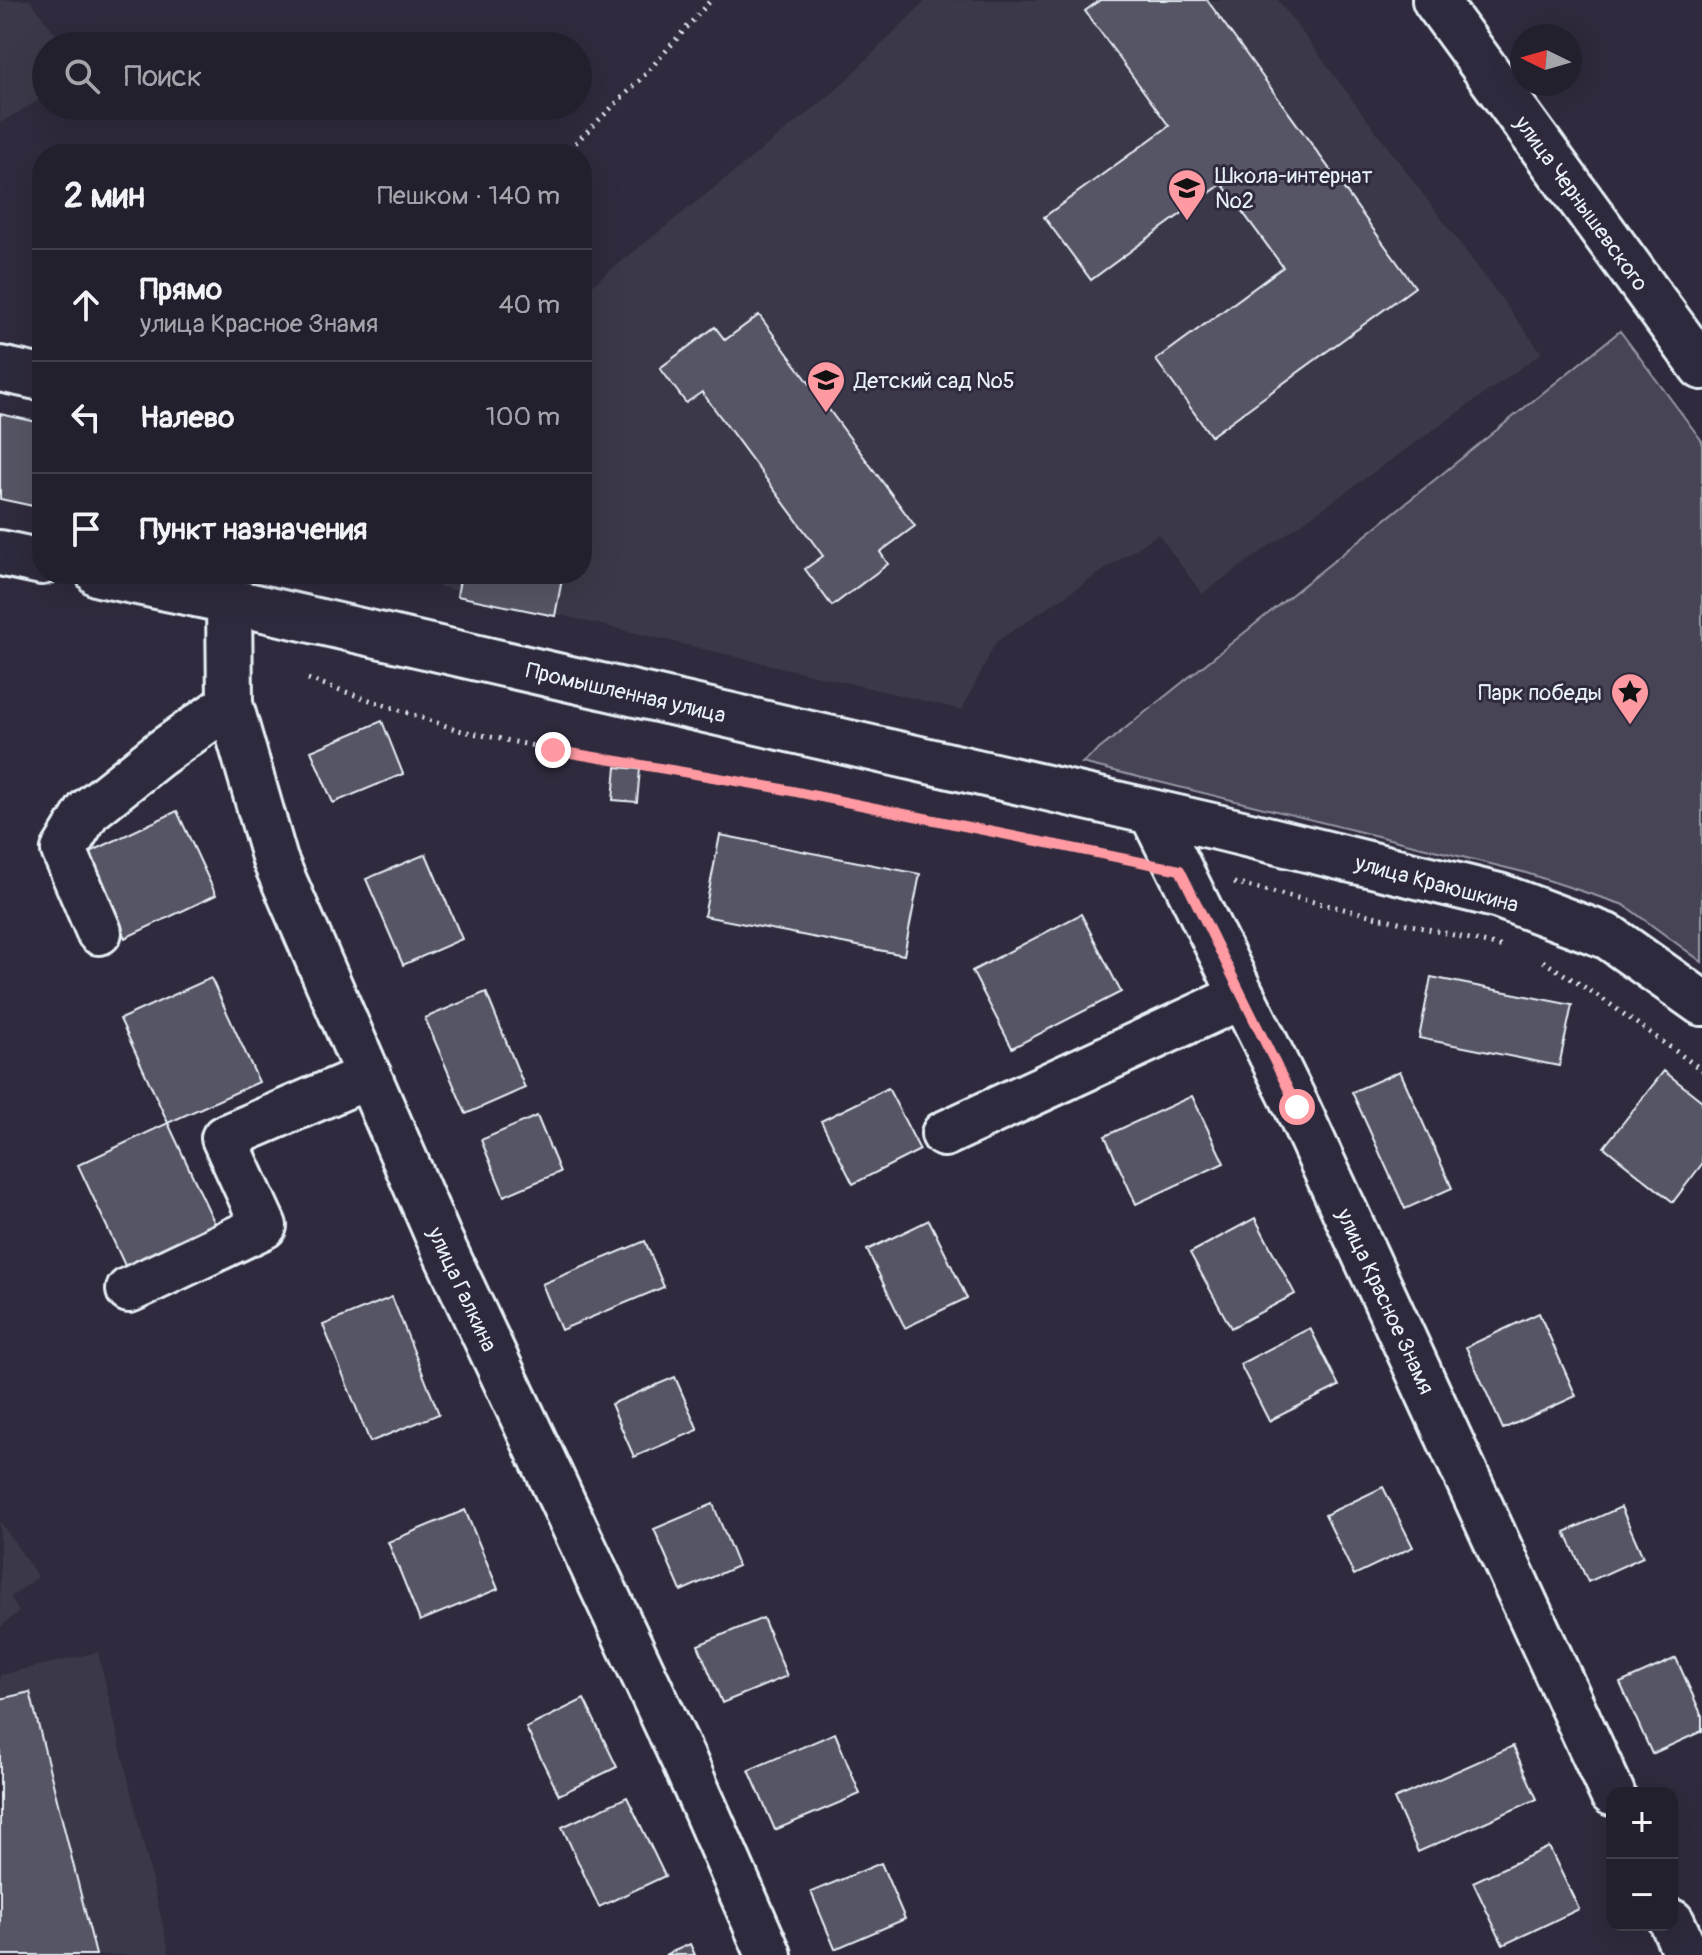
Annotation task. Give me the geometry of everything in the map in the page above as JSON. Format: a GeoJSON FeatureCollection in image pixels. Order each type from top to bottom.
{"type":"FeatureCollection","features":[{"type":"Feature","properties":{"kind":"street","name":"улица Чернышевского"},"geometry":{"type":"LineString","coordinates":[[1435,0],[1696,347]]}},
{"type":"Feature","properties":{"kind":"street"},"geometry":{"type":"LineString","coordinates":[[0,369],[32,376]]}},
{"type":"Feature","properties":{"kind":"street","name":"Промышленная улица"},"geometry":{"type":"LineString","coordinates":[[147,584],[1152,813]]}},
{"type":"Feature","properties":{"kind":"street","name":"улица Галкина"},"geometry":{"type":"LineString","coordinates":[[229,601],[230,704],[275,860],[437,1234],[685,1763],[769,1955]]}},
{"type":"Feature","properties":{"kind":"street"},"geometry":{"type":"LineString","coordinates":[[99,932],[64,850],[88,811],[158,755],[230,704]]}},
{"type":"Feature","properties":{"kind":"street","name":"улица Красное Знамя"},"geometry":{"type":"LineString","coordinates":[[1152,813],[1303,1122],[1609,1787]]}},
{"type":"Feature","properties":{"kind":"street","name":"улица Краюшкина"},"geometry":{"type":"LineString","coordinates":[[1152,813],[1499,896],[1609,937],[1702,1003]]}},
{"type":"Feature","properties":{"kind":"street"},"geometry":{"type":"LineString","coordinates":[[944,1134],[1242,996]]}},
{"type":"Feature","properties":{"kind":"street"},"geometry":{"type":"LineString","coordinates":[[129,1290],[264,1226],[224,1138],[369,1076]]}},
{"type":"Feature","properties":{"kind":"street"},"geometry":{"type":"LineString","coordinates":[[1676,1931],[1687,1955]]}},
{"type":"Feature","properties":{"kind":"path"},"geometry":{"type":"LineString","coordinates":[[574,144],[642,78],[711,0]]}},
{"type":"Feature","properties":{"kind":"path"},"geometry":{"type":"LineString","coordinates":[[308,679],[458,730],[553,750],[772,787],[1180,870],[1505,948]]}},
{"type":"Feature","properties":{"kind":"path"},"geometry":{"type":"LineString","coordinates":[[1535,956],[1597,995],[1702,1070]]}},
{"type":"Feature","properties":{"kind":"shaded area"},"geometry":{"type":"Polygon","coordinates":[[[0,0],[30,0],[54,32],[32,32],[32,104],[0,123],[0,0]]]}},
{"type":"Feature","properties":{"kind":"shaded area"},"geometry":{"type":"Polygon","coordinates":[[[926,0],[1278,0],[1542,353],[1202,594],[1158,534],[996,642],[962,710],[428,584],[592,584],[592,285],[834,92],[926,0]]]}},
{"type":"Feature","properties":{"kind":"shaded area"},"geometry":{"type":"Polygon","coordinates":[[[1620,331],[1702,441],[1702,962],[1624,905],[1523,872],[1082,763],[1620,331]]]}},
{"type":"Feature","properties":{"kind":"shaded area"},"geometry":{"type":"Polygon","coordinates":[[[0,1521],[38,1577],[11,1597],[19,1612],[0,1627],[0,1521]]]}},
{"type":"Feature","properties":{"kind":"shaded area"},"geometry":{"type":"Polygon","coordinates":[[[98,1652],[170,1955],[0,1955],[0,1675],[98,1652]]]}},
{"type":"Feature","properties":{"kind":"building"},"geometry":{"type":"Polygon","coordinates":[[[1100,0],[1207,0],[1415,287],[1211,436],[1156,360],[1283,267],[1222,184],[1091,280],[1044,217],[1169,126],[1085,11],[1100,0]]]}},
{"type":"Feature","properties":{"kind":"building"},"geometry":{"type":"Polygon","coordinates":[[[759,315],[915,526],[880,552],[888,564],[832,606],[805,569],[823,556],[702,392],[686,403],[660,368],[715,327],[725,340],[759,315]]]}},
{"type":"Feature","properties":{"kind":"building"},"geometry":{"type":"Polygon","coordinates":[[[0,414],[32,421],[32,506],[0,499],[0,414]]]}},
{"type":"Feature","properties":{"kind":"building"},"geometry":{"type":"Polygon","coordinates":[[[459,584],[561,584],[555,616],[457,596],[459,584]]]}},
{"type":"Feature","properties":{"kind":"building"},"geometry":{"type":"Polygon","coordinates":[[[382,721],[403,774],[333,803],[311,751],[382,721]]]}},
{"type":"Feature","properties":{"kind":"building"},"geometry":{"type":"Polygon","coordinates":[[[616,767],[640,769],[637,802],[613,800],[616,767]]]}},
{"type":"Feature","properties":{"kind":"building"},"geometry":{"type":"Polygon","coordinates":[[[177,811],[216,895],[125,938],[86,854],[177,811]]]}},
{"type":"Feature","properties":{"kind":"building"},"geometry":{"type":"Polygon","coordinates":[[[720,835],[920,874],[904,955],[704,916],[720,835]]]}},
{"type":"Feature","properties":{"kind":"building"},"geometry":{"type":"Polygon","coordinates":[[[426,854],[462,939],[403,965],[366,879],[426,854]]]}},
{"type":"Feature","properties":{"kind":"building"},"geometry":{"type":"Polygon","coordinates":[[[1081,914],[1121,992],[1012,1048],[972,971],[1081,914]]]}},
{"type":"Feature","properties":{"kind":"building"},"geometry":{"type":"Polygon","coordinates":[[[1431,977],[1572,1005],[1559,1066],[1419,1038],[1431,977]]]}},
{"type":"Feature","properties":{"kind":"building"},"geometry":{"type":"Polygon","coordinates":[[[211,978],[259,1082],[168,1123],[120,1019],[211,978]]]}},
{"type":"Feature","properties":{"kind":"building"},"geometry":{"type":"Polygon","coordinates":[[[486,992],[525,1088],[466,1114],[425,1018],[486,992]]]}},
{"type":"Feature","properties":{"kind":"building"},"geometry":{"type":"Polygon","coordinates":[[[1400,1071],[1452,1188],[1405,1209],[1352,1092],[1400,1071]]]}},
{"type":"Feature","properties":{"kind":"building"},"geometry":{"type":"Polygon","coordinates":[[[1664,1071],[1702,1101],[1702,1164],[1673,1202],[1604,1147],[1664,1071]]]}},
{"type":"Feature","properties":{"kind":"building"},"geometry":{"type":"Polygon","coordinates":[[[888,1088],[920,1150],[853,1184],[821,1121],[888,1088]]]}},
{"type":"Feature","properties":{"kind":"building"},"geometry":{"type":"Polygon","coordinates":[[[1192,1096],[1224,1163],[1136,1204],[1105,1136],[1192,1096]]]}},
{"type":"Feature","properties":{"kind":"building"},"geometry":{"type":"Polygon","coordinates":[[[537,1116],[560,1172],[504,1196],[481,1140],[537,1116]]]}},
{"type":"Feature","properties":{"kind":"building"},"geometry":{"type":"Polygon","coordinates":[[[168,1123],[217,1228],[127,1270],[78,1165],[168,1123]]]}},
{"type":"Feature","properties":{"kind":"building"},"geometry":{"type":"Polygon","coordinates":[[[1255,1218],[1295,1294],[1231,1328],[1190,1253],[1255,1218]]]}},
{"type":"Feature","properties":{"kind":"building"},"geometry":{"type":"Polygon","coordinates":[[[929,1220],[967,1298],[905,1328],[867,1250],[929,1220]]]}},
{"type":"Feature","properties":{"kind":"building"},"geometry":{"type":"Polygon","coordinates":[[[645,1241],[664,1287],[561,1330],[542,1284],[645,1241]]]}},
{"type":"Feature","properties":{"kind":"building"},"geometry":{"type":"Polygon","coordinates":[[[392,1297],[439,1414],[370,1442],[323,1325],[392,1297]]]}},
{"type":"Feature","properties":{"kind":"building"},"geometry":{"type":"Polygon","coordinates":[[[1539,1313],[1576,1396],[1503,1429],[1466,1347],[1539,1313]]]}},
{"type":"Feature","properties":{"kind":"building"},"geometry":{"type":"Polygon","coordinates":[[[1310,1328],[1339,1386],[1269,1421],[1240,1364],[1310,1328]]]}},
{"type":"Feature","properties":{"kind":"building"},"geometry":{"type":"Polygon","coordinates":[[[675,1377],[698,1430],[634,1457],[611,1404],[675,1377]]]}},
{"type":"Feature","properties":{"kind":"building"},"geometry":{"type":"Polygon","coordinates":[[[1383,1487],[1413,1547],[1354,1575],[1325,1515],[1383,1487]]]}},
{"type":"Feature","properties":{"kind":"building"},"geometry":{"type":"Polygon","coordinates":[[[713,1504],[738,1566],[681,1591],[654,1529],[713,1504]]]}},
{"type":"Feature","properties":{"kind":"building"},"geometry":{"type":"Polygon","coordinates":[[[1621,1507],[1643,1557],[1588,1582],[1565,1532],[1621,1507]]]}},
{"type":"Feature","properties":{"kind":"building"},"geometry":{"type":"Polygon","coordinates":[[[465,1510],[498,1589],[420,1621],[388,1542],[465,1510]]]}},
{"type":"Feature","properties":{"kind":"building"},"geometry":{"type":"Polygon","coordinates":[[[763,1618],[787,1676],[722,1703],[698,1645],[763,1618]]]}},
{"type":"Feature","properties":{"kind":"building"},"geometry":{"type":"Polygon","coordinates":[[[1676,1658],[1702,1716],[1702,1731],[1652,1754],[1620,1683],[1676,1658]]]}},
{"type":"Feature","properties":{"kind":"building"},"geometry":{"type":"Polygon","coordinates":[[[30,1692],[96,1955],[0,1955],[0,1699],[30,1692]]]}},
{"type":"Feature","properties":{"kind":"building"},"geometry":{"type":"Polygon","coordinates":[[[584,1699],[617,1767],[559,1795],[526,1728],[584,1699]]]}},
{"type":"Feature","properties":{"kind":"building"},"geometry":{"type":"Polygon","coordinates":[[[835,1733],[860,1794],[775,1830],[749,1770],[835,1733]]]}},
{"type":"Feature","properties":{"kind":"building"},"geometry":{"type":"Polygon","coordinates":[[[1513,1746],[1537,1799],[1418,1852],[1394,1799],[1513,1746]]]}},
{"type":"Feature","properties":{"kind":"building"},"geometry":{"type":"Polygon","coordinates":[[[627,1797],[665,1876],[599,1907],[562,1827],[627,1797]]]}},
{"type":"Feature","properties":{"kind":"building"},"geometry":{"type":"Polygon","coordinates":[[[1549,1847],[1579,1909],[1503,1945],[1473,1882],[1549,1847]]]}},
{"type":"Feature","properties":{"kind":"building"},"geometry":{"type":"Polygon","coordinates":[[[881,1863],[905,1919],[835,1949],[811,1892],[881,1863]]]}},
{"type":"Feature","properties":{"kind":"building"},"geometry":{"type":"Polygon","coordinates":[[[690,1944],[695,1955],[665,1955],[690,1944]]]}},
{"type":"Feature","properties":{"kind":"place","name":"Школа-интернат №2"},"geometry":{"type":"Point","coordinates":[1187,222]}},
{"type":"Feature","properties":{"kind":"place","name":"Детский сад №5"},"geometry":{"type":"Point","coordinates":[826,414]}},
{"type":"Feature","properties":{"kind":"place","name":"Парк победы"},"geometry":{"type":"Point","coordinates":[1630,726]}},
{"type":"Feature","properties":{"kind":"route"},"geometry":{"type":"LineString","coordinates":[[553,750],[772,787],[1180,870],[1297,1107]]}}]}
